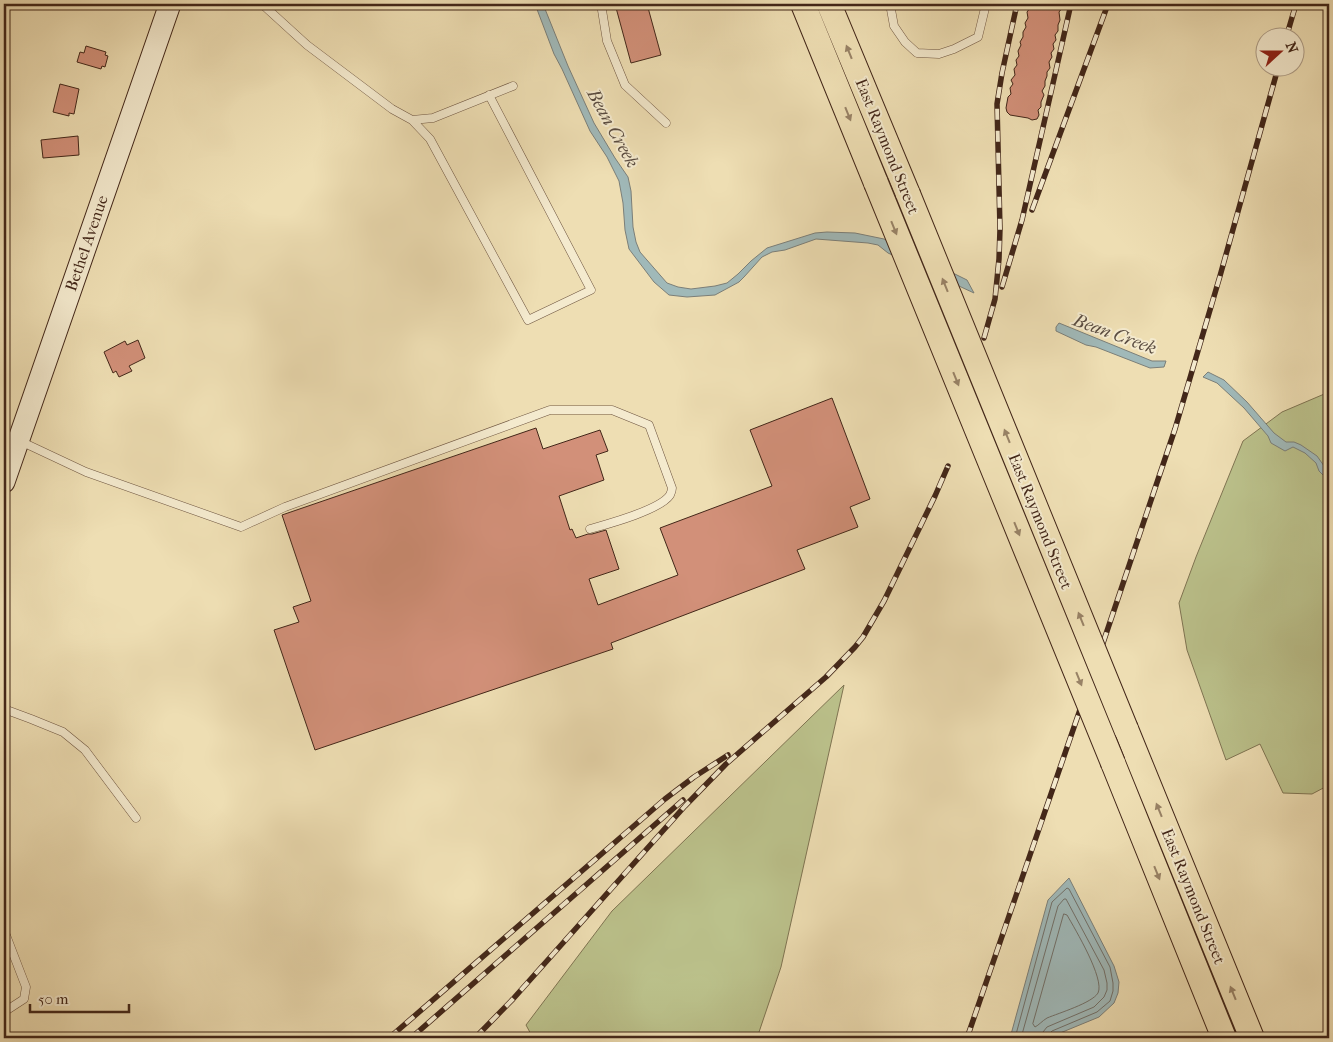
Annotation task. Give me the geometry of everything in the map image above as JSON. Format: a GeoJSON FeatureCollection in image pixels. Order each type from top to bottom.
{"type":"FeatureCollection","features":[{"type":"Feature","properties":{"kind":"main road","name":"East Raymond Street"},"geometry":{"type":"LineString","coordinates":[[802,4],[1224,1038]]}},
{"type":"Feature","properties":{"kind":"main road","name":"East Raymond Street"},"geometry":{"type":"LineString","coordinates":[[829,4],[1252,1038]]}},
{"type":"Feature","properties":{"kind":"street","name":"Bethel Avenue"},"geometry":{"type":"LineString","coordinates":[[4,482],[170,4]]}},
{"type":"Feature","properties":{"kind":"lane"},"geometry":{"type":"LineString","coordinates":[[262,4],[307,45],[392,109],[412,120],[430,139],[528,320],[591,290],[489,96]]}},
{"type":"Feature","properties":{"kind":"lane"},"geometry":{"type":"LineString","coordinates":[[601,4],[607,41],[626,85],[666,123]]}},
{"type":"Feature","properties":{"kind":"lane"},"geometry":{"type":"LineString","coordinates":[[890,4],[894,26],[905,42],[917,52],[939,54],[978,37],[986,4]]}},
{"type":"Feature","properties":{"kind":"lane"},"geometry":{"type":"LineString","coordinates":[[412,120],[433,118],[513,86]]}},
{"type":"Feature","properties":{"kind":"lane"},"geometry":{"type":"LineString","coordinates":[[18,440],[86,472],[242,527],[285,507],[550,410],[612,410],[649,425],[672,488],[670,496],[656,505],[636,515],[590,529]]}},
{"type":"Feature","properties":{"kind":"lane"},"geometry":{"type":"LineString","coordinates":[[4,709],[63,732],[85,750],[136,818]]}},
{"type":"Feature","properties":{"kind":"lane"},"geometry":{"type":"LineString","coordinates":[[4,930],[26,987],[24,999],[4,1012]]}},
{"type":"Feature","properties":{"kind":"green space"},"geometry":{"type":"Polygon","coordinates":[[[1329,392],[1329,785],[1312,794],[1283,793],[1260,744],[1226,760],[1187,650],[1179,603],[1243,441],[1282,412],[1329,392]]]}},
{"type":"Feature","properties":{"kind":"green space"},"geometry":{"type":"Polygon","coordinates":[[[844,685],[781,967],[757,1038],[533,1038],[526,1025],[612,911],[844,685]]]}},
{"type":"Feature","properties":{"kind":"water"},"geometry":{"type":"Polygon","coordinates":[[[535,4],[543,4],[594,123],[628,177],[631,191],[633,227],[640,252],[667,283],[691,289],[727,283],[767,248],[815,233],[827,232],[855,233],[884,239],[967,280],[974,293],[888,253],[878,245],[816,239],[785,250],[772,252],[762,257],[739,282],[715,295],[687,297],[669,295],[654,282],[629,249],[619,181],[607,157],[590,131],[554,54],[535,4]]]}},
{"type":"Feature","properties":{"kind":"water"},"geometry":{"type":"Polygon","coordinates":[[[1059,323],[1152,361],[1166,361],[1164,367],[1150,368],[1086,345],[1056,331],[1059,323]]]}},
{"type":"Feature","properties":{"kind":"water"},"geometry":{"type":"Polygon","coordinates":[[[1208,372],[1224,380],[1247,402],[1274,433],[1286,442],[1294,442],[1301,445],[1317,456],[1329,473],[1329,481],[1319,471],[1316,463],[1305,453],[1293,447],[1285,451],[1271,443],[1268,436],[1244,408],[1217,383],[1203,377],[1208,372]]]}},
{"type":"Feature","properties":{"kind":"water"},"geometry":{"type":"Polygon","coordinates":[[[1069,878],[1114,966],[1119,982],[1118,993],[1114,1003],[1099,1017],[1048,1038],[1010,1038],[1048,900],[1069,878]]]}},
{"type":"Feature","properties":{"kind":"building"},"geometry":{"type":"Polygon","coordinates":[[[615,4],[647,4],[661,55],[631,63],[615,4]]]}},
{"type":"Feature","properties":{"kind":"building"},"geometry":{"type":"Polygon","coordinates":[[[1033,4],[1065,4],[1059,12],[1058,31],[1055,35],[1054,49],[1049,62],[1050,68],[1047,72],[1045,86],[1042,91],[1044,95],[1041,107],[1038,110],[1039,115],[1037,119],[1032,120],[1010,115],[1006,108],[1008,97],[1011,94],[1010,88],[1013,84],[1011,80],[1015,75],[1014,69],[1019,56],[1020,42],[1028,18],[1027,12],[1033,4]]]}},
{"type":"Feature","properties":{"kind":"building"},"geometry":{"type":"Polygon","coordinates":[[[86,46],[106,52],[105,55],[108,56],[105,67],[102,66],[101,69],[77,62],[80,52],[84,53],[86,46]]]}},
{"type":"Feature","properties":{"kind":"building"},"geometry":{"type":"Polygon","coordinates":[[[60,84],[79,89],[74,114],[69,113],[69,116],[53,112],[60,84]]]}},
{"type":"Feature","properties":{"kind":"building"},"geometry":{"type":"Polygon","coordinates":[[[78,136],[79,155],[43,158],[41,140],[78,136]]]}},
{"type":"Feature","properties":{"kind":"building"},"geometry":{"type":"Polygon","coordinates":[[[138,340],[145,358],[129,366],[132,371],[119,377],[116,371],[113,373],[104,352],[125,341],[127,345],[138,340]]]}},
{"type":"Feature","properties":{"kind":"building"},"geometry":{"type":"Polygon","coordinates":[[[832,398],[870,499],[850,507],[858,527],[797,550],[805,569],[611,643],[613,649],[315,750],[274,630],[299,622],[293,607],[311,601],[282,515],[536,428],[543,449],[600,430],[608,451],[596,455],[604,480],[559,496],[570,530],[572,529],[576,538],[606,530],[619,569],[589,579],[598,605],[678,575],[660,528],[772,486],[750,430],[832,398]]]}},
{"type":"Feature","properties":{"kind":"railway"},"geometry":{"type":"LineString","coordinates":[[984,338],[995,299],[999,259],[997,104],[1017,4]]}},
{"type":"Feature","properties":{"kind":"railway"},"geometry":{"type":"LineString","coordinates":[[1002,287],[1022,220],[1071,4]]}},
{"type":"Feature","properties":{"kind":"railway"},"geometry":{"type":"LineString","coordinates":[[1032,210],[1108,4]]}},
{"type":"Feature","properties":{"kind":"railway"},"geometry":{"type":"LineString","coordinates":[[1289,28],[1296,4]]}},
{"type":"Feature","properties":{"kind":"railway"},"geometry":{"type":"LineString","coordinates":[[967,1038],[1175,429],[1275,78]]}},
{"type":"Feature","properties":{"kind":"railway"},"geometry":{"type":"LineString","coordinates":[[475,1038],[513,999],[685,806],[726,764],[826,677],[855,647],[884,601],[948,466]]}},
{"type":"Feature","properties":{"kind":"railway"},"geometry":{"type":"LineString","coordinates":[[389,1038],[665,799],[728,755]]}},
{"type":"Feature","properties":{"kind":"railway"},"geometry":{"type":"LineString","coordinates":[[411,1038],[683,800]]}},
{"type":"Feature","properties":{"kind":"water label","name":"Bean Creek"},"geometry":{"type":"Point","coordinates":[613,128]}},
{"type":"Feature","properties":{"kind":"water label","name":"Bean Creek"},"geometry":{"type":"Point","coordinates":[1115,334]}}]}
